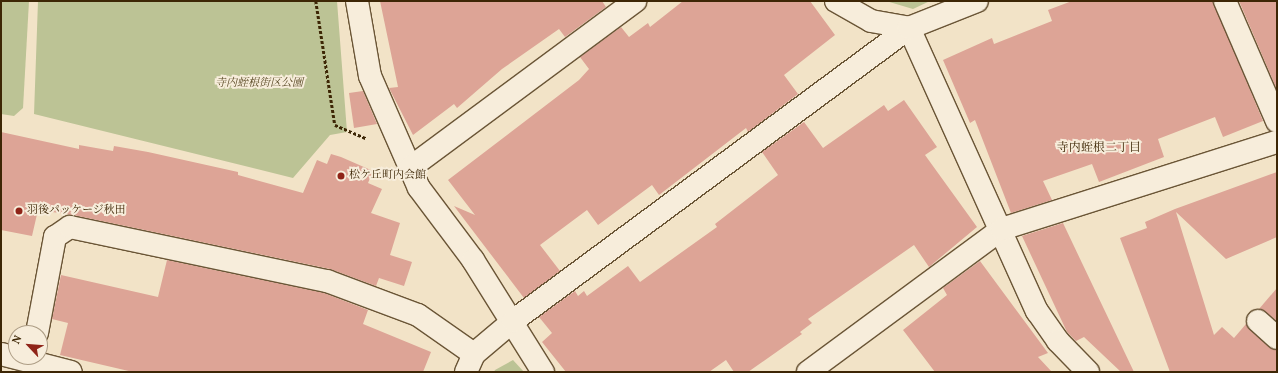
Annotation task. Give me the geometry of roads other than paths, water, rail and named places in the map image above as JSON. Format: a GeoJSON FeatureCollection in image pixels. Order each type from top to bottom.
{"type":"FeatureCollection","features":[{"type":"Feature","properties":{"kind":"street"},"geometry":{"type":"LineString","coordinates":[[357,1],[370,76],[419,188],[473,260],[543,372]]}},
{"type":"Feature","properties":{"kind":"street"},"geometry":{"type":"LineString","coordinates":[[407,158],[635,1]]}},
{"type":"Feature","properties":{"kind":"street"},"geometry":{"type":"LineString","coordinates":[[836,1],[871,22],[909,28]]}},
{"type":"Feature","properties":{"kind":"street"},"geometry":{"type":"LineString","coordinates":[[38,325],[55,237],[70,227],[327,281],[418,315],[470,363],[513,322],[909,28],[977,1]]}},
{"type":"Feature","properties":{"kind":"street"},"geometry":{"type":"LineString","coordinates":[[1225,1],[1277,121]]}},
{"type":"Feature","properties":{"kind":"street"},"geometry":{"type":"LineString","coordinates":[[909,28],[1002,229],[1037,311],[1058,341],[1088,372]]}},
{"type":"Feature","properties":{"kind":"street"},"geometry":{"type":"LineString","coordinates":[[808,372],[1002,229],[1277,142]]}},
{"type":"Feature","properties":{"kind":"street"},"geometry":{"type":"LineString","coordinates":[[1258,321],[1277,338]]}},
{"type":"Feature","properties":{"kind":"street"},"geometry":{"type":"LineString","coordinates":[[48,365],[71,372]]}},
{"type":"Feature","properties":{"kind":"place","name":"松ケ丘町内会館"},"geometry":{"type":"Point","coordinates":[341,176]}},
{"type":"Feature","properties":{"kind":"place","name":"羽後パッケージ秋田"},"geometry":{"type":"Point","coordinates":[19,211]}},
{"type":"Feature","properties":{"kind":"district","name":"寺内蛭根二丁目"},"geometry":{"type":"Point","coordinates":[1099,149]}},
{"type":"Feature","properties":{"kind":"park label","name":"寺内蛭根街区公園"},"geometry":{"type":"Point","coordinates":[259,84]}}]}
